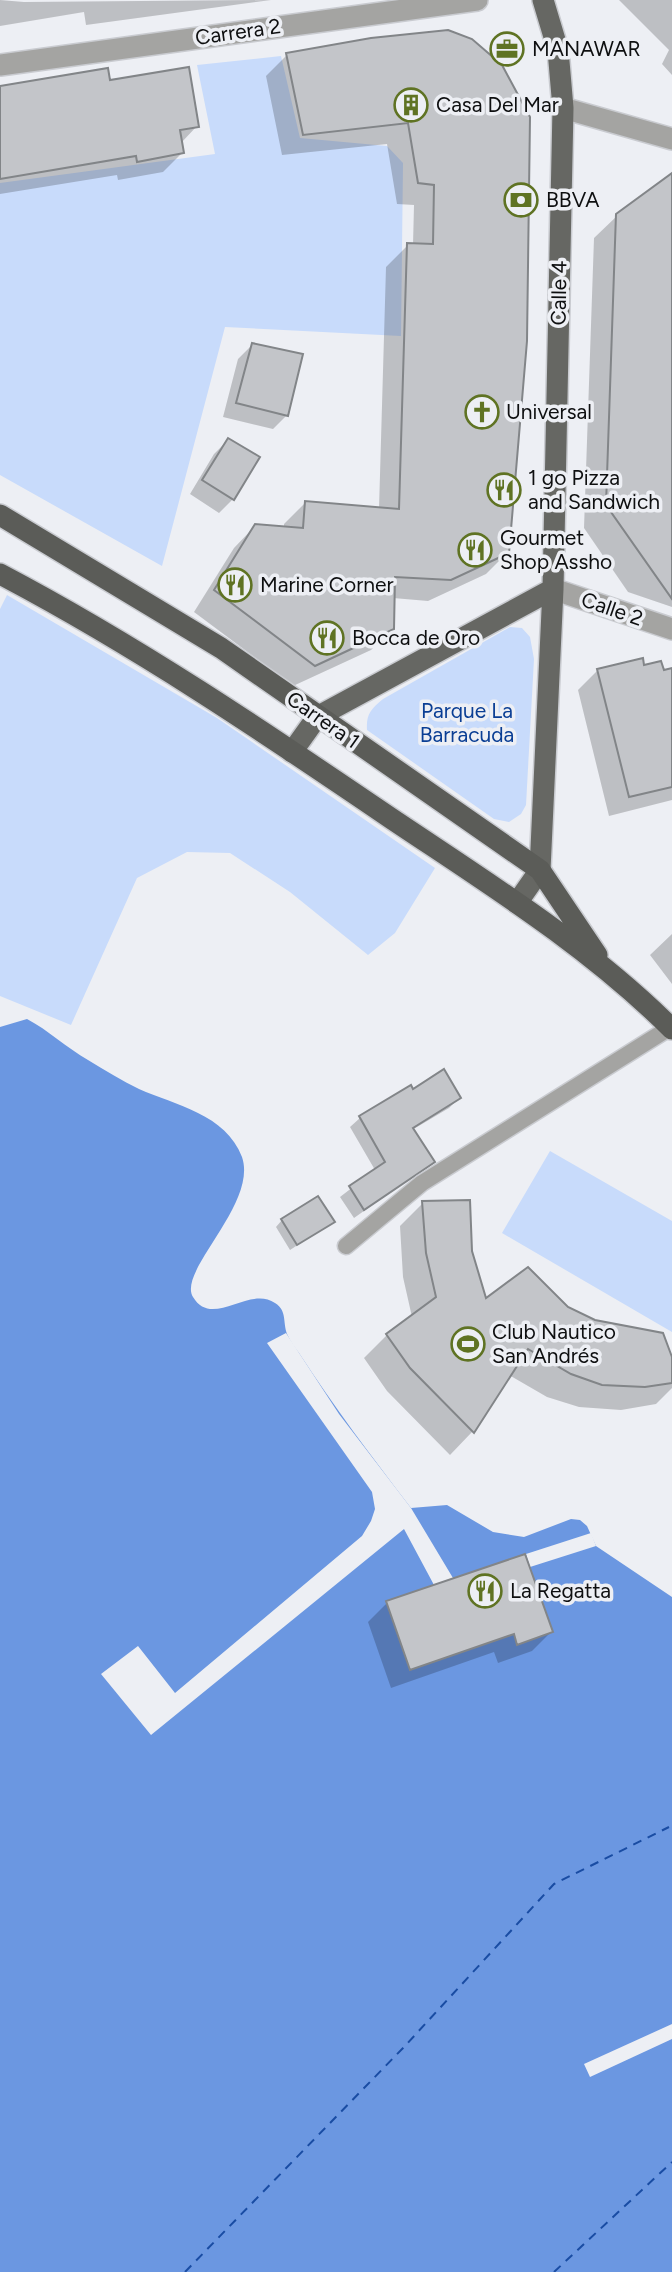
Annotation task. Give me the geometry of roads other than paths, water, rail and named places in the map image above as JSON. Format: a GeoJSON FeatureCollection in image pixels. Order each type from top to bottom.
{"type":"FeatureCollection","features":[{"type":"Feature","properties":{"kind":"highway","name":"Carrera 1"},"geometry":{"type":"LineString","coordinates":[[0,516],[221,648],[540,870],[606,968]]}},
{"type":"Feature","properties":{"kind":"highway","name":"Carrera 1"},"geometry":{"type":"LineString","coordinates":[[0,574],[158,663],[517,903],[606,968],[671,1028]]}},
{"type":"Feature","properties":{"kind":"main road","name":"Calle 4"},"geometry":{"type":"LineString","coordinates":[[540,870],[553,589],[563,108],[558,50],[543,0]]}},
{"type":"Feature","properties":{"kind":"main road"},"geometry":{"type":"LineString","coordinates":[[292,751],[317,717],[553,589]]}},
{"type":"Feature","properties":{"kind":"main road"},"geometry":{"type":"LineString","coordinates":[[517,903],[540,870]]}},
{"type":"Feature","properties":{"kind":"street","name":"Carrera 2"},"geometry":{"type":"LineString","coordinates":[[0,65],[477,0]]}},
{"type":"Feature","properties":{"kind":"street"},"geometry":{"type":"LineString","coordinates":[[563,108],[672,139]]}},
{"type":"Feature","properties":{"kind":"street","name":"Calle 2"},"geometry":{"type":"LineString","coordinates":[[553,589],[672,629]]}},
{"type":"Feature","properties":{"kind":"lane"},"geometry":{"type":"LineString","coordinates":[[346,1246],[393,1204],[422,1183],[671,1028]]}},
{"type":"Feature","properties":{"kind":"water"},"geometry":{"type":"Polygon","coordinates":[[[27,1019],[126,1082],[212,1121],[234,1142],[242,1157],[244,1175],[239,1195],[196,1271],[191,1285],[193,1297],[201,1306],[210,1309],[254,1299],[265,1299],[279,1306],[293,1345],[411,1508],[447,1505],[493,1532],[524,1537],[571,1519],[580,1520],[587,1526],[596,1546],[672,1597],[672,2272],[0,2272],[0,1027],[27,1019]]]}},
{"type":"Feature","properties":{"kind":"place","name":"MANAWAR"},"geometry":{"type":"Point","coordinates":[507,49]}},
{"type":"Feature","properties":{"kind":"place","name":"Casa Del Mar"},"geometry":{"type":"Point","coordinates":[411,105]}},
{"type":"Feature","properties":{"kind":"place","name":"BBVA"},"geometry":{"type":"Point","coordinates":[521,200]}},
{"type":"Feature","properties":{"kind":"place","name":"Universal"},"geometry":{"type":"Point","coordinates":[482,412]}},
{"type":"Feature","properties":{"kind":"place","name":"1 go Pizza and Sandwich"},"geometry":{"type":"Point","coordinates":[504,490]}},
{"type":"Feature","properties":{"kind":"place","name":"Gourmet Shop Assho"},"geometry":{"type":"Point","coordinates":[475,550]}},
{"type":"Feature","properties":{"kind":"place","name":"Marine Corner"},"geometry":{"type":"Point","coordinates":[235,585]}},
{"type":"Feature","properties":{"kind":"place","name":"Bocca de Oro"},"geometry":{"type":"Point","coordinates":[327,638]}},
{"type":"Feature","properties":{"kind":"place","name":"Club Nautico San Andrés"},"geometry":{"type":"Point","coordinates":[468,1344]}},
{"type":"Feature","properties":{"kind":"place","name":"La Regatta"},"geometry":{"type":"Point","coordinates":[485,1591]}},
{"type":"Feature","properties":{"kind":"park label","name":"Parque La Barracuda"},"geometry":{"type":"Point","coordinates":[467,723]}}]}
